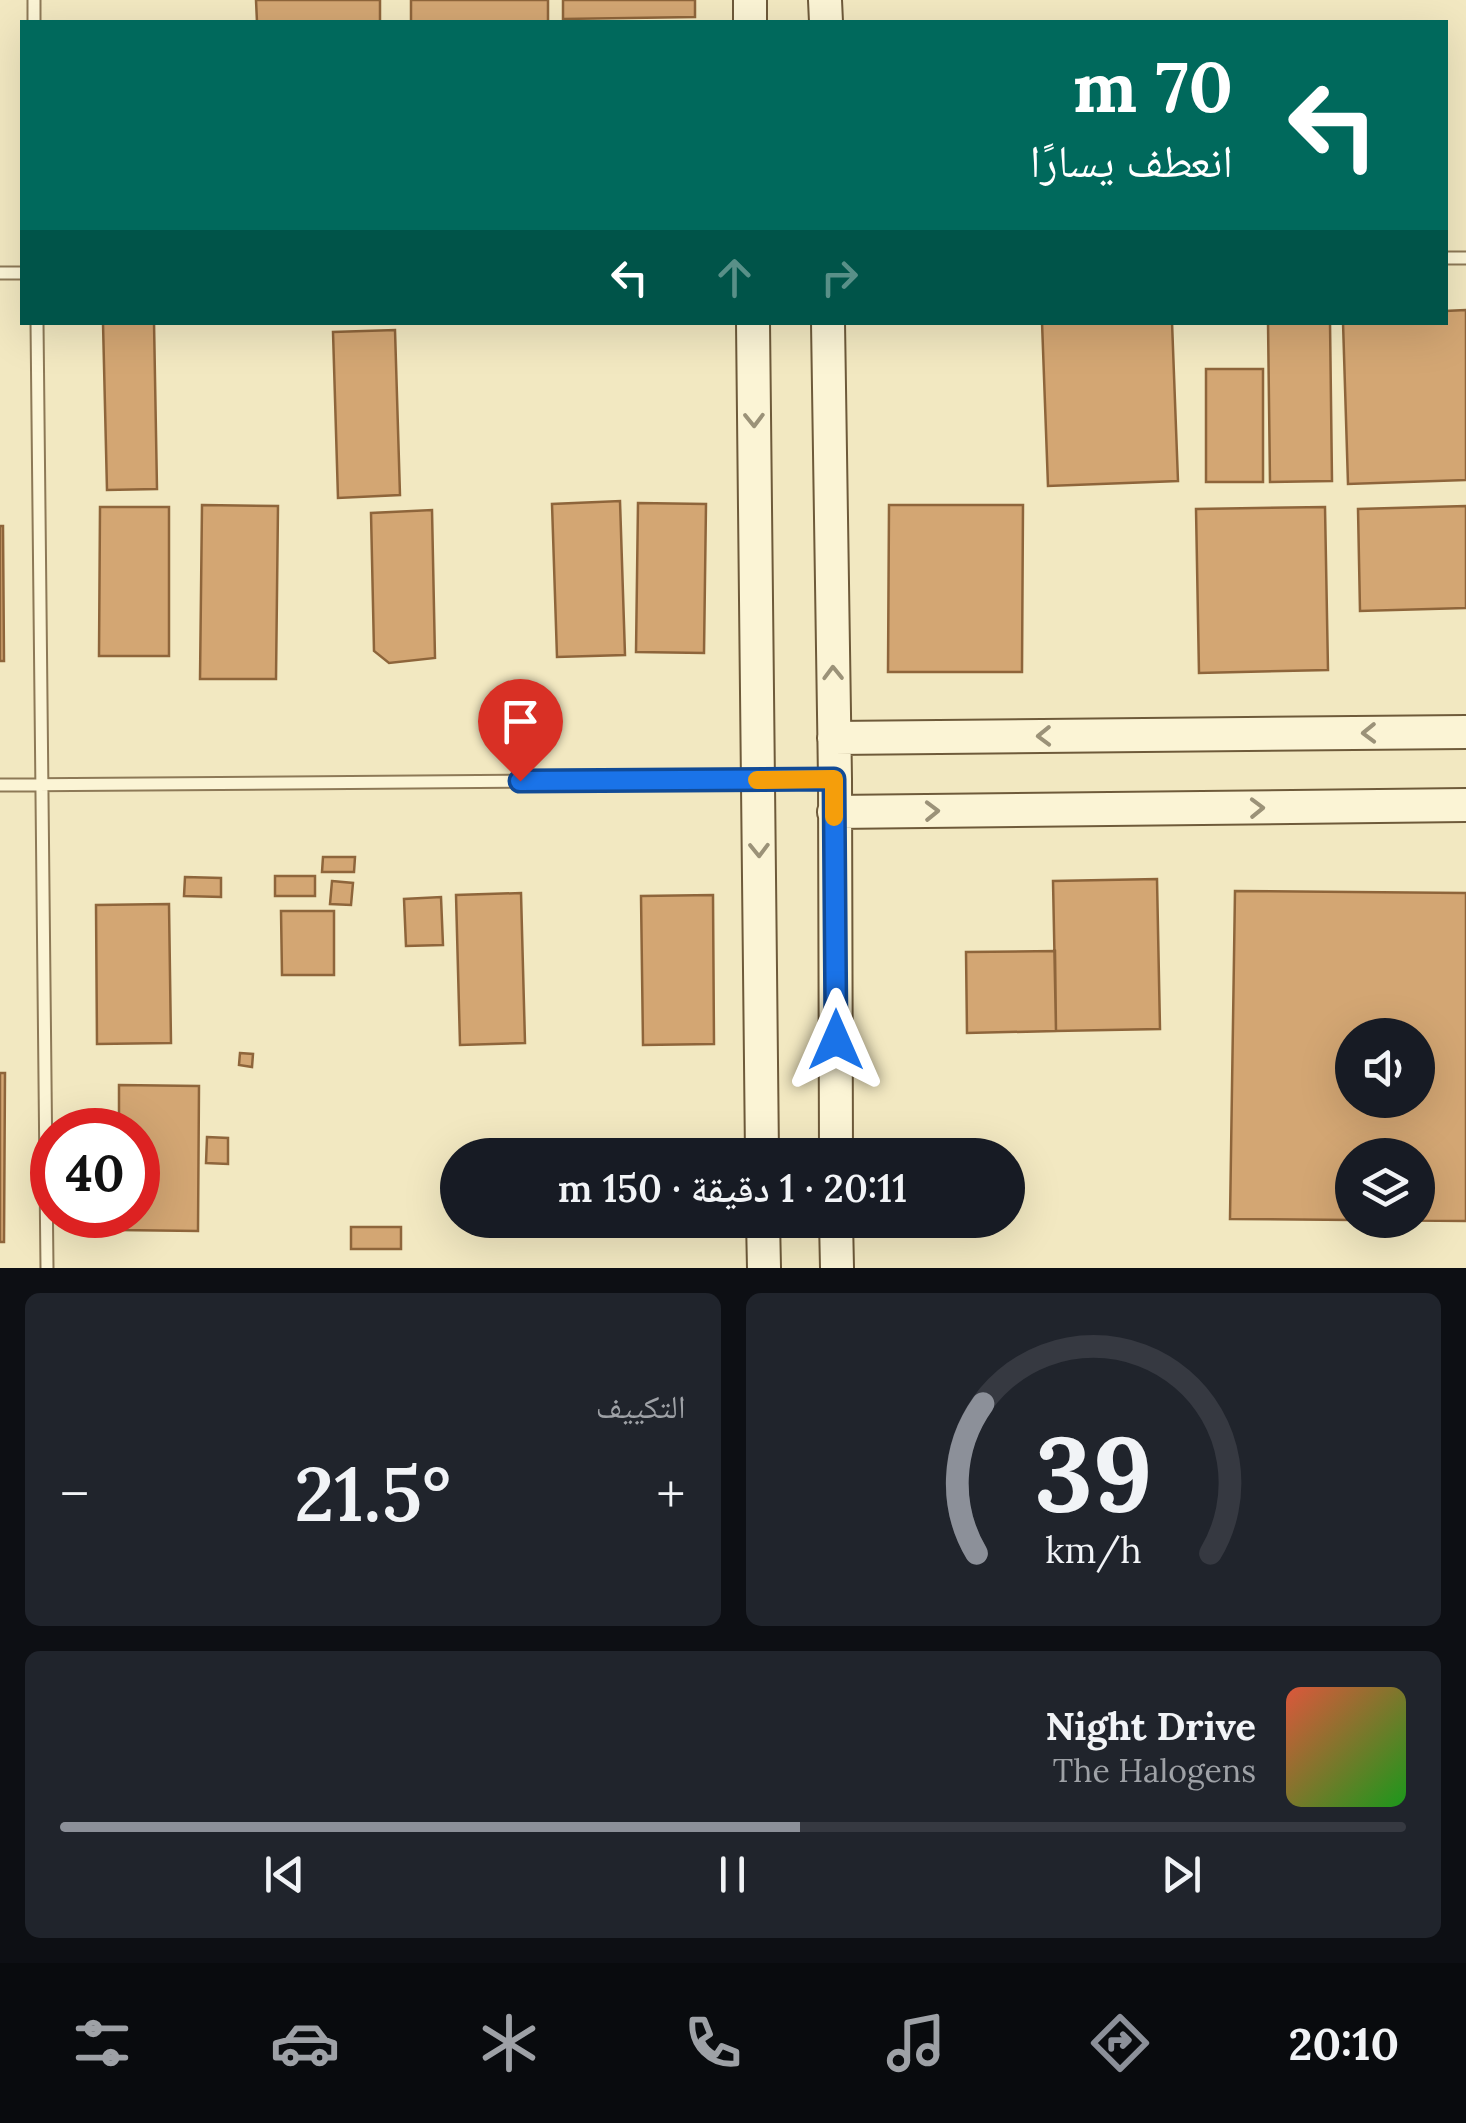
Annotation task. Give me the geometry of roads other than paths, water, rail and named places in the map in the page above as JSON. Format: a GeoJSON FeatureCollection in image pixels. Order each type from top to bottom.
{"type":"FeatureCollection","features":[{"type":"Feature","properties":{"kind":"street"},"geometry":{"type":"LineString","coordinates":[[754,325],[762,1138]]}},
{"type":"Feature","properties":{"kind":"street"},"geometry":{"type":"LineString","coordinates":[[828,325],[836,1138]]}},
{"type":"Feature","properties":{"kind":"street"},"geometry":{"type":"LineString","coordinates":[[834,738],[1466,732]]}},
{"type":"Feature","properties":{"kind":"street"},"geometry":{"type":"LineString","coordinates":[[834,796],[1466,806]]}},
{"type":"Feature","properties":{"kind":"street"},"geometry":{"type":"LineString","coordinates":[[763,1238],[764,1268]]}},
{"type":"Feature","properties":{"kind":"street"},"geometry":{"type":"LineString","coordinates":[[836,1238],[836,1268]]}},
{"type":"Feature","properties":{"kind":"lane"},"geometry":{"type":"LineString","coordinates":[[37,325],[47,1268]]}},
{"type":"Feature","properties":{"kind":"lane"},"geometry":{"type":"LineString","coordinates":[[0,785],[758,780],[834,796]]}}]}
